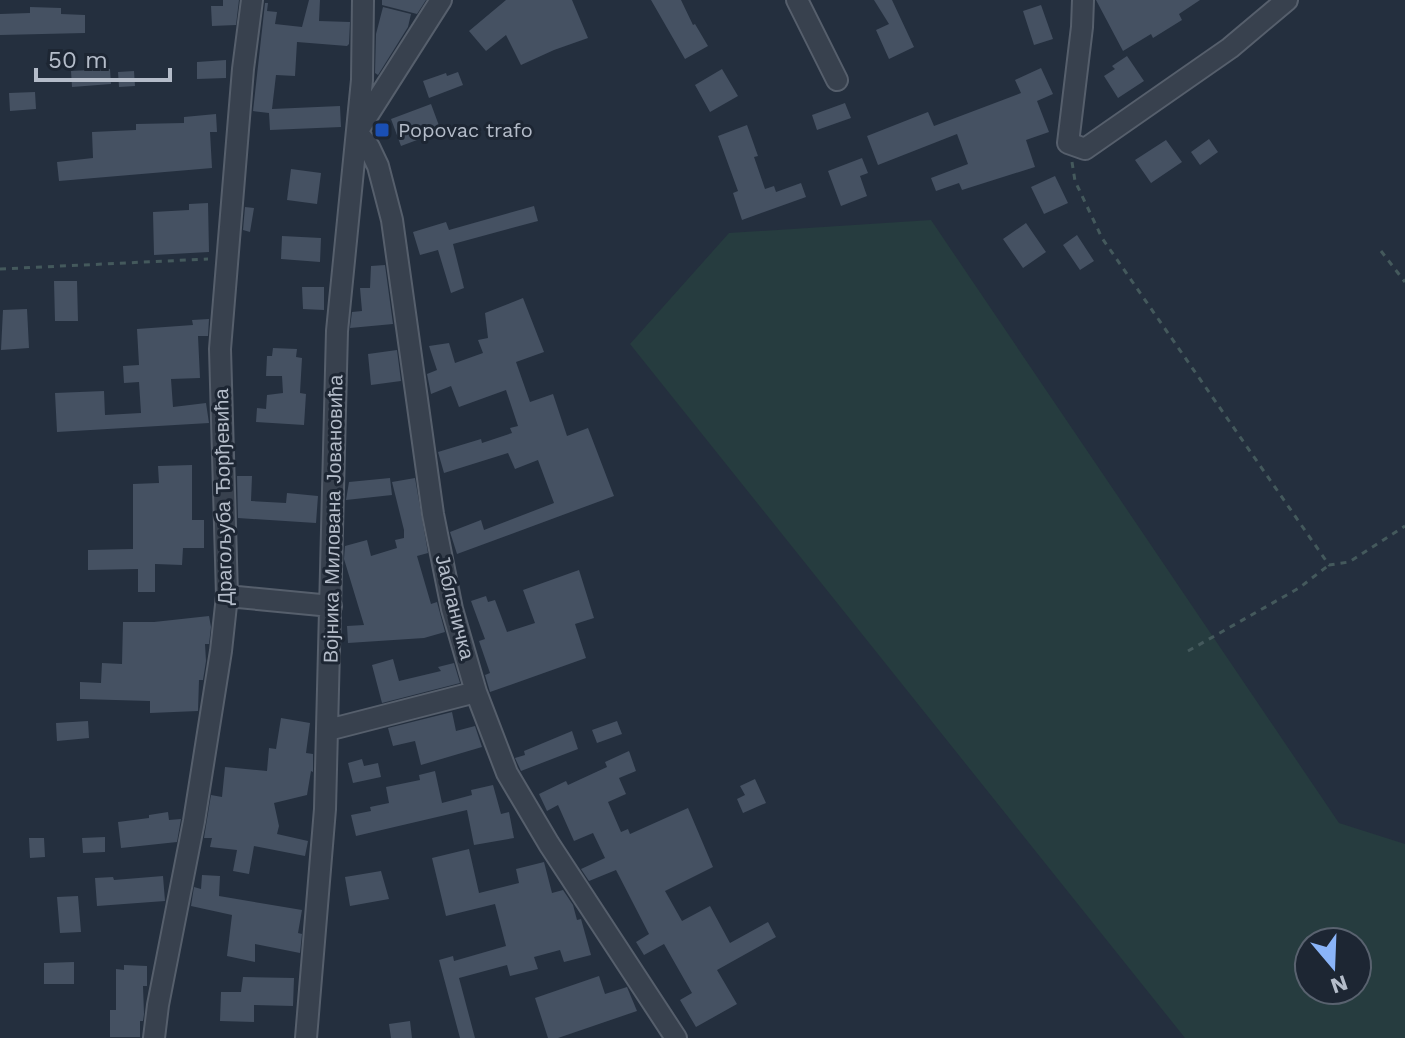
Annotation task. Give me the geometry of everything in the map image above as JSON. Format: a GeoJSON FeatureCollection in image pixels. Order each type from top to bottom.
{"type":"FeatureCollection","features":[{"type":"Feature","properties":{"kind":"street","name":"Драгољуба Ђорђевића"},"geometry":{"type":"LineString","coordinates":[[154,1038],[196,805],[227,596],[220,349],[252,0]]}},
{"type":"Feature","properties":{"kind":"street","name":"Војника Милована Јовановића"},"geometry":{"type":"LineString","coordinates":[[306,1038],[325,809],[337,331],[362,80],[363,0]]}},
{"type":"Feature","properties":{"kind":"street"},"geometry":{"type":"LineString","coordinates":[[357,132],[441,0]]}},
{"type":"Feature","properties":{"kind":"street"},"geometry":{"type":"LineString","coordinates":[[797,0],[837,80]]}},
{"type":"Feature","properties":{"kind":"street"},"geometry":{"type":"LineString","coordinates":[[1083,0],[1068,143],[1085,149],[1230,48],[1287,0]]}},
{"type":"Feature","properties":{"kind":"street","name":"Јабланичка"},"geometry":{"type":"LineString","coordinates":[[357,132],[378,166],[392,220],[433,514],[452,609],[476,692],[507,773],[549,844],[676,1038]]}},
{"type":"Feature","properties":{"kind":"street"},"geometry":{"type":"LineString","coordinates":[[227,596],[331,606]]}},
{"type":"Feature","properties":{"kind":"street"},"geometry":{"type":"LineString","coordinates":[[328,730],[476,692]]}},
{"type":"Feature","properties":{"kind":"path"},"geometry":{"type":"LineString","coordinates":[[1068,143],[1075,181],[1102,238],[1329,565]]}},
{"type":"Feature","properties":{"kind":"path"},"geometry":{"type":"LineString","coordinates":[[1381,251],[1405,282]]}},
{"type":"Feature","properties":{"kind":"path"},"geometry":{"type":"LineString","coordinates":[[0,269],[226,259]]}},
{"type":"Feature","properties":{"kind":"path"},"geometry":{"type":"LineString","coordinates":[[1188,651],[1299,588],[1329,565],[1349,562],[1405,526]]}},
{"type":"Feature","properties":{"kind":"green space"},"geometry":{"type":"Polygon","coordinates":[[[931,220],[1339,823],[1405,844],[1405,1038],[1185,1038],[630,344],[729,233],[931,220]]]}},
{"type":"Feature","properties":{"kind":"building"},"geometry":{"type":"Polygon","coordinates":[[[223,0],[239,0],[236,25],[212,26],[211,6],[223,6],[223,0]]]}},
{"type":"Feature","properties":{"kind":"building"},"geometry":{"type":"Polygon","coordinates":[[[309,0],[320,0],[319,21],[350,22],[349,44],[297,42],[295,76],[276,75],[272,109],[340,106],[341,127],[270,130],[269,113],[253,111],[265,3],[268,3],[267,11],[277,12],[275,24],[302,27],[309,0]]]}},
{"type":"Feature","properties":{"kind":"building"},"geometry":{"type":"Polygon","coordinates":[[[382,0],[426,0],[417,14],[382,5],[382,0]]]}},
{"type":"Feature","properties":{"kind":"building"},"geometry":{"type":"Polygon","coordinates":[[[506,0],[572,0],[588,38],[521,65],[506,35],[486,51],[469,31],[506,0]]]}},
{"type":"Feature","properties":{"kind":"building"},"geometry":{"type":"Polygon","coordinates":[[[651,0],[681,0],[708,46],[685,59],[651,0]]]}},
{"type":"Feature","properties":{"kind":"building"},"geometry":{"type":"Polygon","coordinates":[[[874,0],[892,0],[914,47],[889,59],[876,30],[889,24],[874,0]]]}},
{"type":"Feature","properties":{"kind":"building"},"geometry":{"type":"Polygon","coordinates":[[[1096,0],[1200,0],[1179,14],[1182,20],[1153,38],[1151,34],[1123,51],[1096,0]]]}},
{"type":"Feature","properties":{"kind":"building"},"geometry":{"type":"Polygon","coordinates":[[[1041,5],[1053,39],[1034,45],[1023,11],[1041,5]]]}},
{"type":"Feature","properties":{"kind":"building"},"geometry":{"type":"Polygon","coordinates":[[[30,7],[61,8],[61,14],[85,15],[85,33],[0,35],[0,14],[30,13],[30,7]]]}},
{"type":"Feature","properties":{"kind":"building"},"geometry":{"type":"Polygon","coordinates":[[[383,7],[411,14],[408,27],[378,75],[375,73],[376,34],[383,7]]]}},
{"type":"Feature","properties":{"kind":"building"},"geometry":{"type":"Polygon","coordinates":[[[1127,56],[1144,81],[1118,98],[1104,76],[1127,56]]]}},
{"type":"Feature","properties":{"kind":"building"},"geometry":{"type":"Polygon","coordinates":[[[226,60],[226,78],[197,79],[197,62],[226,60]]]}},
{"type":"Feature","properties":{"kind":"building"},"geometry":{"type":"Polygon","coordinates":[[[1041,68],[1053,94],[1037,101],[1049,132],[1026,140],[1035,167],[962,190],[959,183],[936,191],[931,178],[968,164],[957,134],[878,165],[867,136],[928,112],[934,126],[1021,93],[1015,80],[1041,68]]]}},
{"type":"Feature","properties":{"kind":"building"},"geometry":{"type":"Polygon","coordinates":[[[110,69],[111,84],[72,87],[71,71],[110,69]]]}},
{"type":"Feature","properties":{"kind":"building"},"geometry":{"type":"Polygon","coordinates":[[[722,69],[738,96],[710,112],[695,85],[722,69]]]}},
{"type":"Feature","properties":{"kind":"building"},"geometry":{"type":"Polygon","coordinates":[[[134,71],[135,86],[119,87],[118,72],[134,71]]]}},
{"type":"Feature","properties":{"kind":"building"},"geometry":{"type":"Polygon","coordinates":[[[458,72],[463,85],[429,98],[423,81],[458,72]]]}},
{"type":"Feature","properties":{"kind":"building"},"geometry":{"type":"Polygon","coordinates":[[[35,92],[36,109],[10,111],[9,93],[35,92]]]}},
{"type":"Feature","properties":{"kind":"building"},"geometry":{"type":"Polygon","coordinates":[[[845,103],[851,118],[817,130],[812,115],[845,103]]]}},
{"type":"Feature","properties":{"kind":"building"},"geometry":{"type":"Polygon","coordinates":[[[431,104],[441,131],[401,146],[391,119],[431,104]]]}},
{"type":"Feature","properties":{"kind":"building"},"geometry":{"type":"Polygon","coordinates":[[[216,114],[217,132],[210,132],[212,168],[59,181],[57,162],[93,158],[92,132],[136,130],[136,124],[184,123],[184,117],[216,114]]]}},
{"type":"Feature","properties":{"kind":"building"},"geometry":{"type":"Polygon","coordinates":[[[747,125],[765,189],[774,186],[776,192],[801,183],[806,197],[742,220],[733,193],[738,191],[718,136],[747,125]]]}},
{"type":"Feature","properties":{"kind":"building"},"geometry":{"type":"Polygon","coordinates":[[[1209,139],[1218,152],[1200,165],[1191,152],[1209,139]]]}},
{"type":"Feature","properties":{"kind":"building"},"geometry":{"type":"Polygon","coordinates":[[[1166,140],[1182,162],[1151,183],[1135,160],[1166,140]]]}},
{"type":"Feature","properties":{"kind":"building"},"geometry":{"type":"Polygon","coordinates":[[[862,158],[868,173],[860,176],[867,196],[841,206],[828,171],[862,158]]]}},
{"type":"Feature","properties":{"kind":"building"},"geometry":{"type":"Polygon","coordinates":[[[291,169],[321,173],[317,204],[287,200],[291,169]]]}},
{"type":"Feature","properties":{"kind":"building"},"geometry":{"type":"Polygon","coordinates":[[[1055,176],[1068,203],[1044,214],[1031,187],[1055,176]]]}},
{"type":"Feature","properties":{"kind":"building"},"geometry":{"type":"Polygon","coordinates":[[[208,203],[209,252],[154,255],[153,212],[189,210],[189,204],[208,203]]]}},
{"type":"Feature","properties":{"kind":"building"},"geometry":{"type":"Polygon","coordinates":[[[534,206],[538,221],[453,244],[464,288],[451,293],[438,250],[420,255],[413,232],[446,222],[449,230],[534,206]]]}},
{"type":"Feature","properties":{"kind":"building"},"geometry":{"type":"Polygon","coordinates":[[[245,207],[254,208],[250,232],[243,230],[245,207]]]}},
{"type":"Feature","properties":{"kind":"building"},"geometry":{"type":"Polygon","coordinates":[[[1026,223],[1046,252],[1023,268],[1003,239],[1026,223]]]}},
{"type":"Feature","properties":{"kind":"building"},"geometry":{"type":"Polygon","coordinates":[[[1077,235],[1094,261],[1080,270],[1063,245],[1077,235]]]}},
{"type":"Feature","properties":{"kind":"building"},"geometry":{"type":"Polygon","coordinates":[[[282,236],[321,238],[320,262],[281,259],[282,236]]]}},
{"type":"Feature","properties":{"kind":"building"},"geometry":{"type":"Polygon","coordinates":[[[385,265],[393,324],[350,328],[352,312],[362,311],[360,288],[370,288],[371,266],[385,265]]]}},
{"type":"Feature","properties":{"kind":"building"},"geometry":{"type":"Polygon","coordinates":[[[54,281],[77,281],[78,321],[55,321],[54,281]]]}},
{"type":"Feature","properties":{"kind":"building"},"geometry":{"type":"Polygon","coordinates":[[[302,287],[324,287],[324,310],[303,309],[302,287]]]}},
{"type":"Feature","properties":{"kind":"building"},"geometry":{"type":"Polygon","coordinates":[[[523,298],[544,352],[516,362],[530,402],[553,394],[567,436],[588,428],[614,496],[457,554],[450,532],[481,520],[484,530],[554,503],[538,460],[515,469],[508,453],[444,473],[438,452],[481,439],[482,443],[512,433],[510,428],[518,426],[506,390],[459,407],[451,386],[431,394],[427,374],[437,370],[429,346],[449,343],[455,363],[483,353],[478,340],[488,338],[485,313],[523,298]]]}},
{"type":"Feature","properties":{"kind":"building"},"geometry":{"type":"Polygon","coordinates":[[[27,309],[29,348],[1,350],[3,310],[27,309]]]}},
{"type":"Feature","properties":{"kind":"building"},"geometry":{"type":"Polygon","coordinates":[[[209,319],[208,336],[198,336],[200,378],[171,379],[173,407],[206,403],[209,423],[57,432],[55,393],[104,391],[105,415],[141,413],[139,382],[124,383],[123,366],[139,365],[137,329],[193,325],[192,320],[209,319]]]}},
{"type":"Feature","properties":{"kind":"building"},"geometry":{"type":"Polygon","coordinates":[[[273,348],[297,349],[296,357],[302,358],[300,393],[306,394],[304,425],[256,422],[257,408],[266,409],[267,395],[283,393],[282,376],[266,376],[267,356],[272,356],[273,348]]]}},
{"type":"Feature","properties":{"kind":"building"},"geometry":{"type":"Polygon","coordinates":[[[397,350],[401,381],[371,385],[368,354],[397,350]]]}},
{"type":"Feature","properties":{"kind":"building"},"geometry":{"type":"Polygon","coordinates":[[[192,465],[192,520],[204,520],[204,548],[183,548],[182,565],[155,564],[155,592],[138,592],[138,569],[88,570],[88,550],[133,549],[133,484],[159,483],[158,466],[192,465]]]}},
{"type":"Feature","properties":{"kind":"building"},"geometry":{"type":"Polygon","coordinates":[[[237,476],[252,476],[251,501],[286,503],[287,493],[318,496],[316,523],[238,518],[237,476]]]}},
{"type":"Feature","properties":{"kind":"building"},"geometry":{"type":"Polygon","coordinates":[[[390,478],[392,495],[346,500],[349,482],[390,478]]]}},
{"type":"Feature","properties":{"kind":"building"},"geometry":{"type":"Polygon","coordinates":[[[415,478],[428,553],[417,556],[431,604],[437,602],[445,632],[424,638],[348,643],[347,626],[364,625],[344,559],[345,546],[367,540],[371,556],[397,548],[395,540],[404,538],[404,530],[392,482],[415,478]]]}},
{"type":"Feature","properties":{"kind":"building"},"geometry":{"type":"Polygon","coordinates":[[[579,570],[594,618],[575,624],[586,658],[490,692],[485,675],[490,673],[479,641],[485,639],[471,601],[486,596],[488,602],[495,600],[507,632],[535,623],[523,590],[579,570]]]}},
{"type":"Feature","properties":{"kind":"building"},"geometry":{"type":"Polygon","coordinates":[[[209,616],[211,627],[209,644],[205,644],[203,680],[199,680],[198,711],[150,713],[150,701],[80,699],[80,682],[101,683],[102,663],[122,664],[123,622],[209,616]]]}},
{"type":"Feature","properties":{"kind":"building"},"geometry":{"type":"Polygon","coordinates":[[[393,659],[399,681],[441,671],[438,667],[454,663],[460,683],[382,703],[372,665],[393,659]]]}},
{"type":"Feature","properties":{"kind":"building"},"geometry":{"type":"Polygon","coordinates":[[[452,712],[456,731],[475,726],[482,747],[421,765],[415,741],[393,746],[388,728],[452,712]]]}},
{"type":"Feature","properties":{"kind":"building"},"geometry":{"type":"Polygon","coordinates":[[[281,718],[310,723],[306,753],[313,754],[313,772],[307,795],[274,803],[279,826],[277,834],[308,841],[305,856],[254,846],[249,874],[233,871],[237,850],[210,847],[212,838],[204,838],[211,795],[222,797],[225,767],[267,771],[269,748],[276,749],[281,718]]]}},
{"type":"Feature","properties":{"kind":"building"},"geometry":{"type":"Polygon","coordinates":[[[88,721],[89,738],[57,741],[56,723],[88,721]]]}},
{"type":"Feature","properties":{"kind":"building"},"geometry":{"type":"Polygon","coordinates":[[[617,721],[622,734],[597,743],[592,730],[617,721]]]}},
{"type":"Feature","properties":{"kind":"building"},"geometry":{"type":"Polygon","coordinates":[[[572,731],[578,749],[521,771],[515,758],[525,755],[524,751],[572,731]]]}},
{"type":"Feature","properties":{"kind":"building"},"geometry":{"type":"Polygon","coordinates":[[[629,751],[636,771],[619,778],[626,794],[608,802],[621,832],[628,829],[630,834],[688,808],[713,867],[665,891],[682,921],[710,906],[730,943],[768,922],[776,937],[717,970],[737,1004],[696,1027],[680,1000],[692,993],[664,944],[644,955],[636,942],[649,934],[616,870],[589,881],[581,869],[605,858],[593,833],[574,841],[558,805],[547,811],[539,794],[607,767],[605,762],[629,751]]]}},
{"type":"Feature","properties":{"kind":"building"},"geometry":{"type":"Polygon","coordinates":[[[362,759],[364,766],[378,763],[381,777],[353,783],[348,763],[362,759]]]}},
{"type":"Feature","properties":{"kind":"building"},"geometry":{"type":"Polygon","coordinates":[[[435,771],[442,803],[472,795],[471,790],[493,785],[501,814],[509,812],[514,838],[474,845],[467,810],[356,836],[351,815],[389,803],[386,787],[420,780],[419,775],[435,771]]]}},
{"type":"Feature","properties":{"kind":"building"},"geometry":{"type":"Polygon","coordinates":[[[755,779],[766,803],[743,813],[737,799],[745,795],[740,786],[755,779]]]}},
{"type":"Feature","properties":{"kind":"building"},"geometry":{"type":"Polygon","coordinates":[[[168,812],[169,820],[181,819],[177,842],[121,848],[118,822],[168,812]]]}},
{"type":"Feature","properties":{"kind":"building"},"geometry":{"type":"Polygon","coordinates":[[[105,837],[105,852],[83,853],[82,838],[105,837]]]}},
{"type":"Feature","properties":{"kind":"building"},"geometry":{"type":"Polygon","coordinates":[[[29,838],[44,838],[45,857],[30,858],[29,838]]]}},
{"type":"Feature","properties":{"kind":"building"},"geometry":{"type":"Polygon","coordinates":[[[469,849],[479,893],[519,883],[516,869],[544,862],[552,893],[563,890],[573,905],[577,920],[581,919],[591,955],[564,962],[560,950],[534,957],[538,969],[510,976],[507,965],[459,978],[475,1038],[460,1038],[439,960],[453,956],[454,961],[506,946],[495,904],[446,916],[432,858],[469,849]]]}},
{"type":"Feature","properties":{"kind":"building"},"geometry":{"type":"Polygon","coordinates":[[[381,871],[389,899],[350,906],[345,877],[381,871]]]}},
{"type":"Feature","properties":{"kind":"building"},"geometry":{"type":"Polygon","coordinates":[[[202,875],[220,876],[219,896],[302,910],[298,933],[302,934],[300,953],[255,944],[255,962],[227,956],[232,915],[191,906],[194,887],[201,889],[202,875]]]}},
{"type":"Feature","properties":{"kind":"building"},"geometry":{"type":"Polygon","coordinates":[[[163,876],[165,901],[97,906],[95,878],[113,877],[114,880],[163,876]]]}},
{"type":"Feature","properties":{"kind":"building"},"geometry":{"type":"Polygon","coordinates":[[[78,896],[81,932],[60,933],[57,897],[78,896]]]}},
{"type":"Feature","properties":{"kind":"building"},"geometry":{"type":"Polygon","coordinates":[[[74,962],[74,984],[44,984],[44,963],[74,962]]]}},
{"type":"Feature","properties":{"kind":"building"},"geometry":{"type":"Polygon","coordinates":[[[124,965],[147,966],[140,1037],[110,1037],[110,1010],[116,1010],[116,969],[124,970],[124,965]]]}},
{"type":"Feature","properties":{"kind":"building"},"geometry":{"type":"Polygon","coordinates":[[[599,976],[605,994],[627,987],[637,1011],[558,1038],[548,1038],[535,998],[599,976]]]}},
{"type":"Feature","properties":{"kind":"building"},"geometry":{"type":"Polygon","coordinates":[[[243,977],[294,978],[293,1006],[254,1005],[254,1022],[220,1021],[221,992],[241,992],[243,977]]]}},
{"type":"Feature","properties":{"kind":"building"},"geometry":{"type":"Polygon","coordinates":[[[410,1021],[412,1038],[391,1038],[389,1024],[410,1021]]]}},
{"type":"Feature","properties":{"kind":"place","name":"Popovac trafo"},"geometry":{"type":"Point","coordinates":[382,130]}}]}
